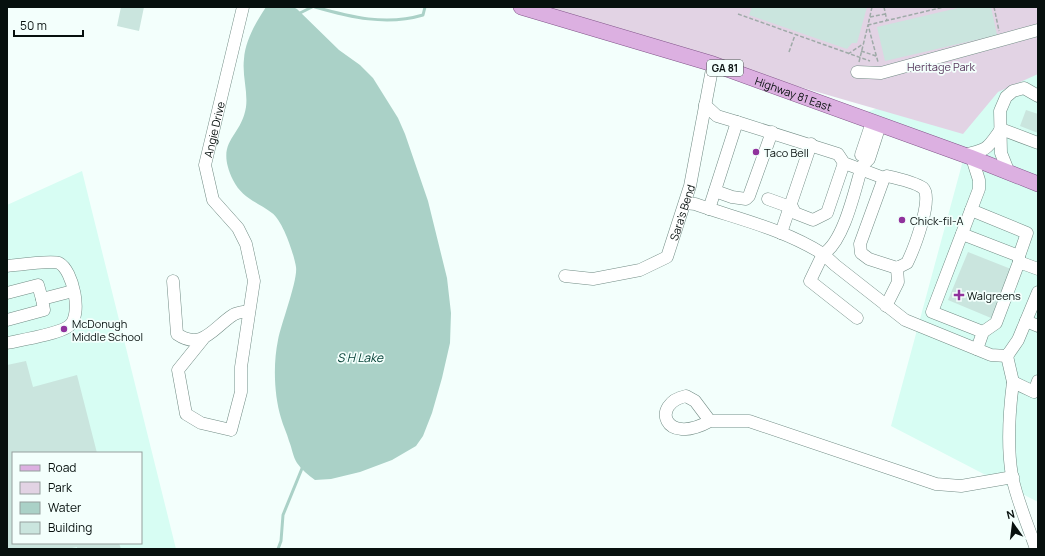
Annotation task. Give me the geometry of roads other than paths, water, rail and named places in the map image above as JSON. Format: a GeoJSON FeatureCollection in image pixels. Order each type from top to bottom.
{"type":"FeatureCollection","features":[{"type":"Feature","properties":{"kind":"main road","name":"Highway 81 East"},"geometry":{"type":"LineString","coordinates":[[521,7],[713,64],[968,156],[1038,184]]}},
{"type":"Feature","properties":{"kind":"street","name":"Angie Drive"},"geometry":{"type":"LineString","coordinates":[[203,339],[178,370],[186,414],[192,420],[232,430],[241,392],[241,367],[254,281],[246,244],[238,228],[213,200],[205,165],[243,7]]}},
{"type":"Feature","properties":{"kind":"street"},"geometry":{"type":"LineString","coordinates":[[856,72],[881,73],[1038,30]]}},
{"type":"Feature","properties":{"kind":"street","name":"Sara's Bend"},"geometry":{"type":"LineString","coordinates":[[566,276],[593,279],[640,270],[667,257],[690,186],[713,64]]}},
{"type":"Feature","properties":{"kind":"street"},"geometry":{"type":"LineString","coordinates":[[1038,96],[1024,88],[1013,90],[1006,98],[1000,111],[1001,153],[1014,174],[1038,179]]}},
{"type":"Feature","properties":{"kind":"street"},"geometry":{"type":"LineString","coordinates":[[705,105],[717,116],[811,144],[838,154],[844,163],[862,168],[884,178],[887,176],[898,178],[923,188],[927,194],[926,206],[912,252],[907,263],[897,268],[869,259],[861,253],[860,244],[884,178]]}},
{"type":"Feature","properties":{"kind":"street"},"geometry":{"type":"LineString","coordinates":[[702,121],[717,116]]}},
{"type":"Feature","properties":{"kind":"street"},"geometry":{"type":"LineString","coordinates":[[709,209],[738,122]]}},
{"type":"Feature","properties":{"kind":"street"},"geometry":{"type":"LineString","coordinates":[[856,318],[810,281],[823,254],[830,250],[840,234],[862,168],[869,158],[876,123]]}},
{"type":"Feature","properties":{"kind":"street"},"geometry":{"type":"LineString","coordinates":[[1001,129],[1038,143]]}},
{"type":"Feature","properties":{"kind":"street"},"geometry":{"type":"LineString","coordinates":[[983,332],[932,312],[979,188],[979,180],[968,156],[990,147],[1001,129]]}},
{"type":"Feature","properties":{"kind":"street"},"geometry":{"type":"LineString","coordinates":[[715,191],[741,199],[746,199],[749,196],[772,132]]}},
{"type":"Feature","properties":{"kind":"street"},"geometry":{"type":"LineString","coordinates":[[781,232],[811,144]]}},
{"type":"Feature","properties":{"kind":"street"},"geometry":{"type":"LineString","coordinates":[[768,199],[790,206],[795,213],[813,220],[826,213],[844,163]]}},
{"type":"Feature","properties":{"kind":"street"},"geometry":{"type":"LineString","coordinates":[[685,203],[781,232],[807,244],[823,254],[905,320],[991,355],[1007,356]]}},
{"type":"Feature","properties":{"kind":"street"},"geometry":{"type":"LineString","coordinates":[[971,210],[1027,233],[996,323],[983,332],[976,349]]}},
{"type":"Feature","properties":{"kind":"street"},"geometry":{"type":"LineString","coordinates":[[962,234],[1038,269]]}},
{"type":"Feature","properties":{"kind":"street"},"geometry":{"type":"LineString","coordinates":[[7,274],[31,268],[50,261],[62,266],[68,272],[73,291],[76,313],[74,321],[69,326],[7,343]]}},
{"type":"Feature","properties":{"kind":"street"},"geometry":{"type":"LineString","coordinates":[[7,266],[39,264]]}},
{"type":"Feature","properties":{"kind":"street"},"geometry":{"type":"LineString","coordinates":[[886,306],[898,282],[897,268]]}},
{"type":"Feature","properties":{"kind":"street"},"geometry":{"type":"LineString","coordinates":[[172,281],[177,334],[185,340],[193,341],[203,339],[235,314],[249,311]]}},
{"type":"Feature","properties":{"kind":"street"},"geometry":{"type":"LineString","coordinates":[[7,293],[38,285],[44,310],[7,320]]}},
{"type":"Feature","properties":{"kind":"street"},"geometry":{"type":"LineString","coordinates":[[42,299],[73,291]]}},
{"type":"Feature","properties":{"kind":"street"},"geometry":{"type":"LineString","coordinates":[[1036,549],[1012,477],[1009,412],[1013,382],[1007,356],[1018,340],[1038,292]]}},
{"type":"Feature","properties":{"kind":"street"},"geometry":{"type":"LineString","coordinates":[[1026,321],[1038,326]]}},
{"type":"Feature","properties":{"kind":"street"},"geometry":{"type":"LineString","coordinates":[[1013,382],[1037,389]]}},
{"type":"Feature","properties":{"kind":"street"},"geometry":{"type":"LineString","coordinates":[[710,421],[749,421],[936,484],[961,486],[1012,477]]}},
{"type":"Feature","properties":{"kind":"water","name":"S H Lake"},"geometry":{"type":"Polygon","coordinates":[[[266,7],[293,7],[297,9],[339,50],[360,65],[373,78],[398,118],[405,134],[428,201],[447,278],[451,313],[450,343],[432,413],[423,436],[416,446],[392,460],[360,472],[331,479],[315,480],[297,463],[282,421],[277,399],[275,379],[276,349],[292,292],[296,273],[295,261],[280,223],[272,213],[250,199],[241,191],[233,180],[226,156],[230,140],[243,118],[246,107],[244,65],[246,45],[255,25],[266,7]]]}},
{"type":"Feature","properties":{"kind":"waterway"},"geometry":{"type":"LineString","coordinates":[[298,14],[312,7]]}},
{"type":"Feature","properties":{"kind":"waterway"},"geometry":{"type":"LineString","coordinates":[[315,7],[355,17],[382,20],[395,20],[423,15],[425,7]]}},
{"type":"Feature","properties":{"kind":"waterway"},"geometry":{"type":"LineString","coordinates":[[278,549],[281,541],[283,515],[303,466]]}},
{"type":"Feature","properties":{"kind":"place","name":"Taco Bell"},"geometry":{"type":"Point","coordinates":[756,152]}},
{"type":"Feature","properties":{"kind":"place","name":"Chick-fil-A"},"geometry":{"type":"Point","coordinates":[902,220]}},
{"type":"Feature","properties":{"kind":"place","name":"Walgreens"},"geometry":{"type":"Point","coordinates":[959,295]}},
{"type":"Feature","properties":{"kind":"place","name":"McDonugh Middle School"},"geometry":{"type":"Point","coordinates":[64,329]}},
{"type":"Feature","properties":{"kind":"park label","name":"Heritage Park"},"geometry":{"type":"Point","coordinates":[941,66]}}]}
